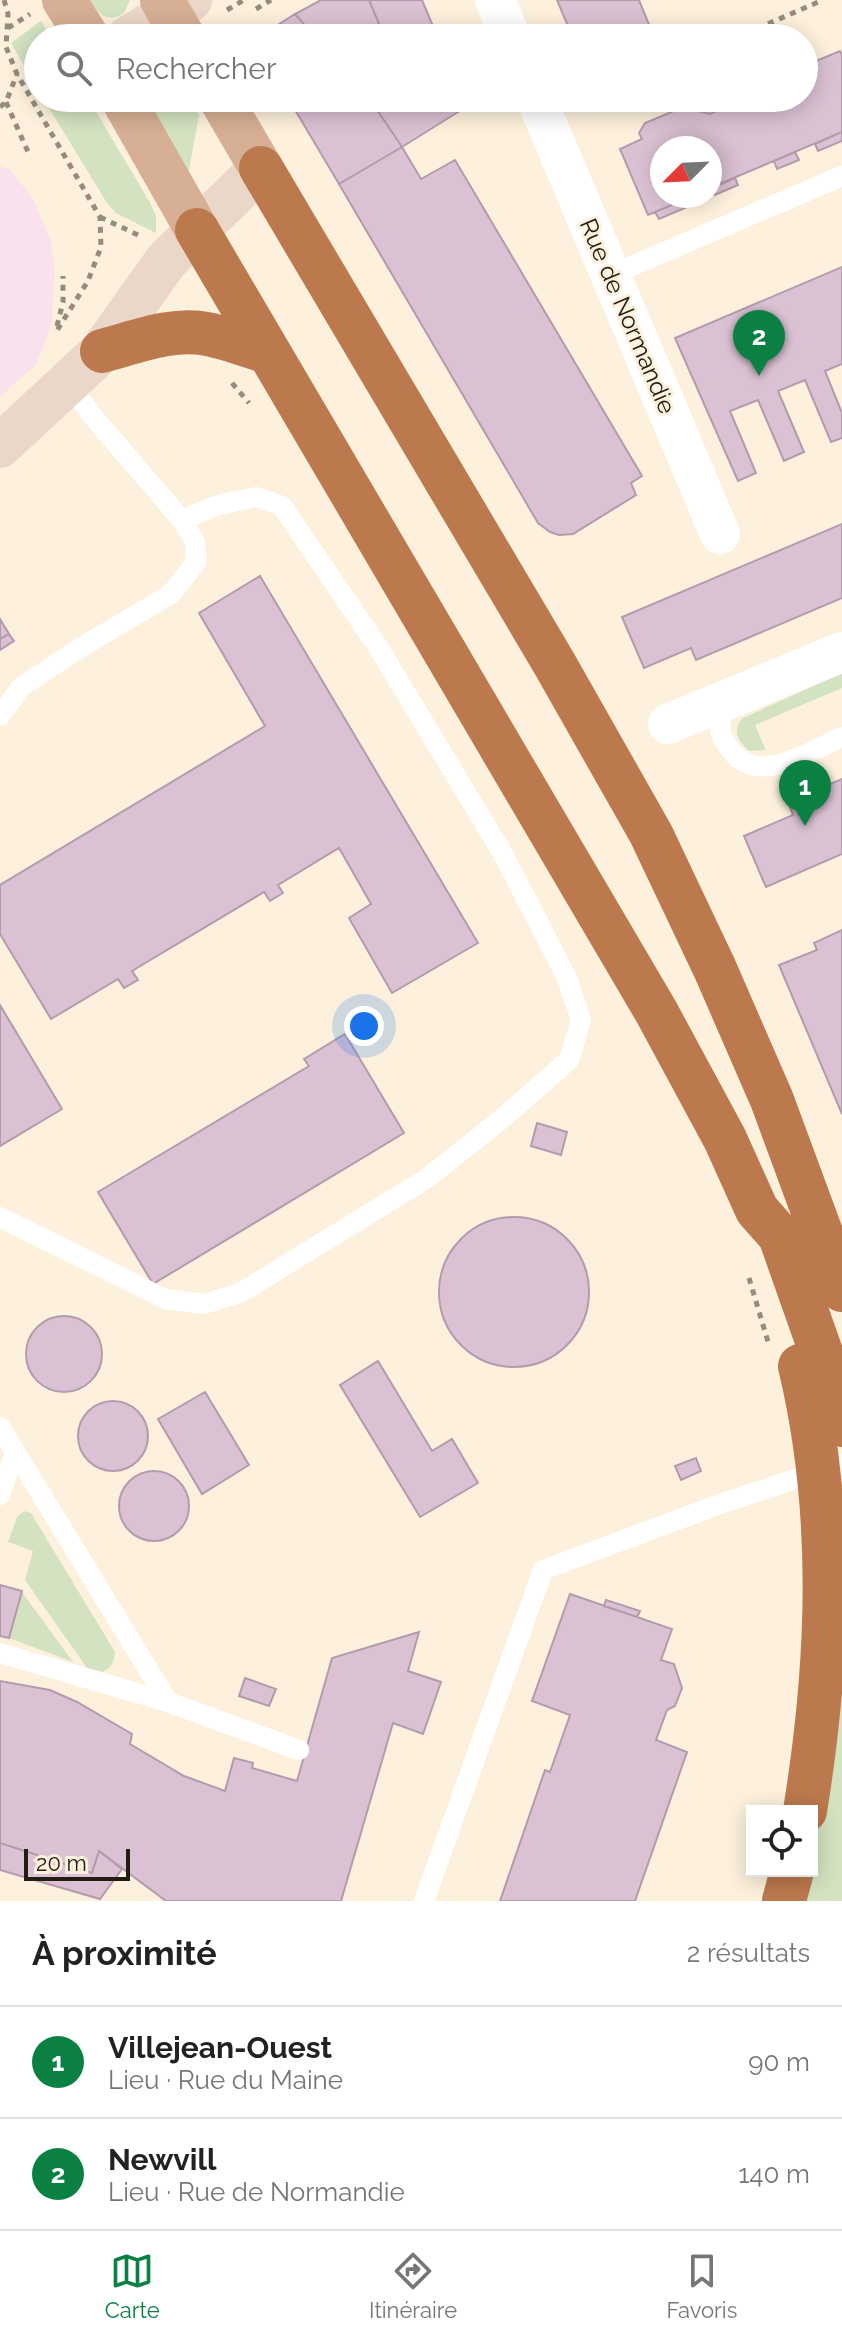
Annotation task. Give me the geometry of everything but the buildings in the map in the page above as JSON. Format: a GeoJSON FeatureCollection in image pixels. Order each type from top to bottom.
{"type":"FeatureCollection","features":[{"type":"Feature","properties":{"kind":"highway"},"geometry":{"type":"LineString","coordinates":[[261,168],[562,676],[651,834],[772,1100],[842,1290]]}},
{"type":"Feature","properties":{"kind":"highway"},"geometry":{"type":"LineString","coordinates":[[197,230],[657,1013],[725,1139],[757,1210],[780,1236],[824,1361],[842,1425]]}},
{"type":"Feature","properties":{"kind":"highway"},"geometry":{"type":"LineString","coordinates":[[102,351],[170,333],[206,333],[268,352]]}},
{"type":"Feature","properties":{"kind":"highway"},"geometry":{"type":"LineString","coordinates":[[757,1210],[760,1244],[792,1334],[830,1468],[823,1502],[824,1626],[820,1700],[806,1805]]}},
{"type":"Feature","properties":{"kind":"highway"},"geometry":{"type":"LineString","coordinates":[[784,1901],[790,1877]]}},
{"type":"Feature","properties":{"kind":"main road"},"geometry":{"type":"LineString","coordinates":[[64,0],[79,24]]}},
{"type":"Feature","properties":{"kind":"main road"},"geometry":{"type":"LineString","coordinates":[[130,112],[197,230]]}},
{"type":"Feature","properties":{"kind":"main road"},"geometry":{"type":"LineString","coordinates":[[228,112],[261,168]]}},
{"type":"Feature","properties":{"kind":"street"},"geometry":{"type":"LineString","coordinates":[[495,0],[505,24]]}},
{"type":"Feature","properties":{"kind":"street"},"geometry":{"type":"LineString","coordinates":[[159,24],[186,12]]}},
{"type":"Feature","properties":{"kind":"street","name":"Rue de Normandie"},"geometry":{"type":"LineString","coordinates":[[542,112],[720,534]]}},
{"type":"Feature","properties":{"kind":"street"},"geometry":{"type":"LineString","coordinates":[[0,446],[102,351],[166,261],[261,168]]}},
{"type":"Feature","properties":{"kind":"street"},"geometry":{"type":"LineString","coordinates":[[668,724],[842,652]]}},
{"type":"Feature","properties":{"kind":"lane"},"geometry":{"type":"LineString","coordinates":[[611,275],[842,176]]}},
{"type":"Feature","properties":{"kind":"lane"},"geometry":{"type":"LineString","coordinates":[[0,716],[21,687],[171,594],[196,562],[195,542],[182,520],[68,383]]}},
{"type":"Feature","properties":{"kind":"lane"},"geometry":{"type":"LineString","coordinates":[[0,1217],[165,1299],[204,1304],[240,1293],[426,1179],[497,1123],[569,1060],[581,1020],[567,978],[503,854],[378,647],[282,506],[256,497],[218,505],[182,520]]}},
{"type":"Feature","properties":{"kind":"lane"},"geometry":{"type":"LineString","coordinates":[[723,701],[721,732],[738,759],[753,767],[772,767],[842,737]]}},
{"type":"Feature","properties":{"kind":"lane"},"geometry":{"type":"LineString","coordinates":[[0,1427],[168,1702]]}},
{"type":"Feature","properties":{"kind":"lane"},"geometry":{"type":"LineString","coordinates":[[0,1495],[15,1453]]}},
{"type":"Feature","properties":{"kind":"lane"},"geometry":{"type":"LineString","coordinates":[[424,1901],[543,1570],[720,1504],[830,1468]]}},
{"type":"Feature","properties":{"kind":"lane"},"geometry":{"type":"LineString","coordinates":[[0,1653],[168,1702],[299,1750]]}},
{"type":"Feature","properties":{"kind":"path"},"geometry":{"type":"LineString","coordinates":[[4,0],[8,14],[6,47],[24,86]]}},
{"type":"Feature","properties":{"kind":"path"},"geometry":{"type":"LineString","coordinates":[[186,12],[244,0]]}},
{"type":"Feature","properties":{"kind":"path"},"geometry":{"type":"LineString","coordinates":[[256,9],[271,0]]}},
{"type":"Feature","properties":{"kind":"path"},"geometry":{"type":"LineString","coordinates":[[767,24],[823,0]]}},
{"type":"Feature","properties":{"kind":"path"},"geometry":{"type":"LineString","coordinates":[[0,107],[6,102],[17,74]]}},
{"type":"Feature","properties":{"kind":"path"},"geometry":{"type":"LineString","coordinates":[[6,102],[29,154]]}},
{"type":"Feature","properties":{"kind":"path"},"geometry":{"type":"LineString","coordinates":[[39,112],[100,217],[101,247],[88,281],[56,332]]}},
{"type":"Feature","properties":{"kind":"shaded area"},"geometry":{"type":"Polygon","coordinates":[[[0,166],[9,169],[32,197],[51,241],[55,273],[51,325],[42,351],[35,365],[0,397],[0,166]]]}},
{"type":"Feature","properties":{"kind":"green space"},"geometry":{"type":"Polygon","coordinates":[[[90,0],[130,0],[124,13],[113,18],[100,13],[90,0]]]}},
{"type":"Feature","properties":{"kind":"green space"},"geometry":{"type":"Polygon","coordinates":[[[24,33],[24,66],[11,43],[24,33]]]}},
{"type":"Feature","properties":{"kind":"green space"},"geometry":{"type":"Polygon","coordinates":[[[52,112],[96,112],[150,203],[156,216],[156,233],[116,213],[52,112]]]}},
{"type":"Feature","properties":{"kind":"green space"},"geometry":{"type":"Polygon","coordinates":[[[147,112],[198,112],[186,175],[147,112]]]}},
{"type":"Feature","properties":{"kind":"green space"},"geometry":{"type":"Polygon","coordinates":[[[842,673],[842,688],[755,725],[766,750],[750,751],[739,740],[737,727],[743,718],[842,673]]]}},
{"type":"Feature","properties":{"kind":"green space"},"geometry":{"type":"Polygon","coordinates":[[[24,1511],[31,1513],[115,1652],[112,1664],[103,1672],[87,1668],[25,1580],[33,1551],[8,1542],[17,1517],[24,1511]]]}},
{"type":"Feature","properties":{"kind":"green space"},"geometry":{"type":"Polygon","coordinates":[[[842,1525],[842,1901],[802,1901],[810,1877],[818,1877],[818,1828],[827,1778],[842,1525]]]}},
{"type":"Feature","properties":{"kind":"green space"},"geometry":{"type":"Polygon","coordinates":[[[22,1592],[73,1662],[9,1638],[22,1592]]]}},
{"type":"Feature","properties":{"kind":"place","name":"Newvill"},"geometry":{"type":"Point","coordinates":[759,376]}},
{"type":"Feature","properties":{"kind":"place","name":"Villejean-Ouest"},"geometry":{"type":"Point","coordinates":[805,826]}}]}
